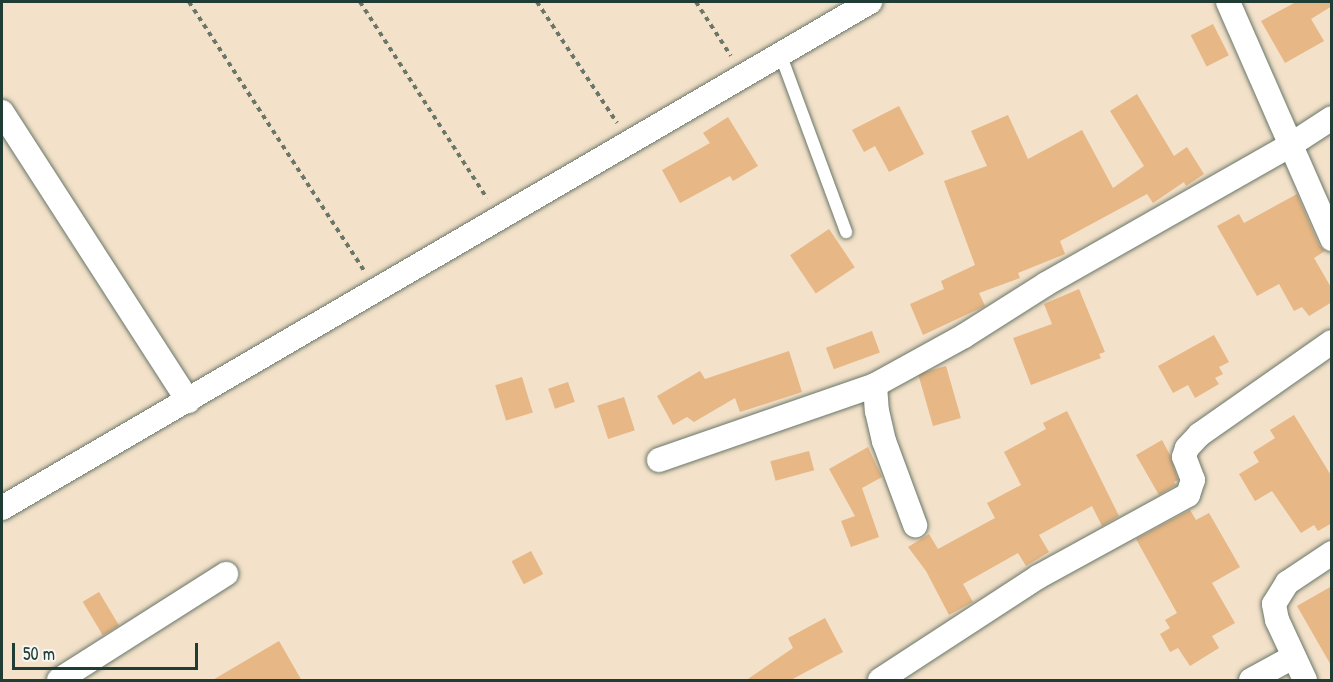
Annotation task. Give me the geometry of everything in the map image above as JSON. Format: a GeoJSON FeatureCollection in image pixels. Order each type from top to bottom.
{"type":"FeatureCollection","features":[{"type":"Feature","properties":{"kind":"street"},"geometry":{"type":"LineString","coordinates":[[2,508],[781,56],[870,2]]}},
{"type":"Feature","properties":{"kind":"street"},"geometry":{"type":"LineString","coordinates":[[1228,2],[1289,146],[1332,239]]}},
{"type":"Feature","properties":{"kind":"street"},"geometry":{"type":"LineString","coordinates":[[2,112],[188,401]]}},
{"type":"Feature","properties":{"kind":"street"},"geometry":{"type":"LineString","coordinates":[[659,460],[875,385],[964,336],[1046,284],[1289,146],[1332,118]]}},
{"type":"Feature","properties":{"kind":"street"},"geometry":{"type":"LineString","coordinates":[[880,681],[1038,577],[1188,495],[1193,480],[1184,457],[1187,448],[1199,435],[1332,342]]}},
{"type":"Feature","properties":{"kind":"street"},"geometry":{"type":"LineString","coordinates":[[875,385],[877,411],[884,441],[915,525]]}},
{"type":"Feature","properties":{"kind":"street"},"geometry":{"type":"LineString","coordinates":[[1305,681],[1277,620],[1274,604],[1287,583],[1332,553]]}},
{"type":"Feature","properties":{"kind":"street"},"geometry":{"type":"LineString","coordinates":[[59,681],[226,574]]}},
{"type":"Feature","properties":{"kind":"street"},"geometry":{"type":"LineString","coordinates":[[1251,681],[1293,657]]}},
{"type":"Feature","properties":{"kind":"lane"},"geometry":{"type":"LineString","coordinates":[[781,56],[846,232]]}},
{"type":"Feature","properties":{"kind":"path"},"geometry":{"type":"LineString","coordinates":[[189,2],[378,290]]}},
{"type":"Feature","properties":{"kind":"path"},"geometry":{"type":"LineString","coordinates":[[360,2],[500,219]]}},
{"type":"Feature","properties":{"kind":"path"},"geometry":{"type":"LineString","coordinates":[[537,2],[630,143]]}},
{"type":"Feature","properties":{"kind":"path"},"geometry":{"type":"LineString","coordinates":[[696,2],[744,77]]}},
{"type":"Feature","properties":{"kind":"building"},"geometry":{"type":"Polygon","coordinates":[[[1296,2],[1332,2],[1332,6],[1311,19],[1324,41],[1285,63],[1261,21],[1296,2]]]}},
{"type":"Feature","properties":{"kind":"building"},"geometry":{"type":"Polygon","coordinates":[[[1213,24],[1229,55],[1207,67],[1191,35],[1213,24]]]}},
{"type":"Feature","properties":{"kind":"building"},"geometry":{"type":"Polygon","coordinates":[[[1137,94],[1174,156],[1187,147],[1204,174],[1186,186],[1184,182],[1153,203],[1147,194],[1060,241],[1065,254],[1018,273],[1020,278],[979,293],[985,306],[923,335],[910,304],[944,289],[941,281],[975,265],[944,181],[987,166],[971,131],[1008,115],[1028,159],[1082,130],[1113,188],[1144,166],[1110,111],[1137,94]]]}},
{"type":"Feature","properties":{"kind":"building"},"geometry":{"type":"Polygon","coordinates":[[[899,106],[924,154],[889,172],[875,146],[864,152],[852,130],[899,106]]]}},
{"type":"Feature","properties":{"kind":"building"},"geometry":{"type":"Polygon","coordinates":[[[728,117],[758,166],[733,181],[730,176],[680,203],[662,170],[710,143],[703,133],[728,117]]]}},
{"type":"Feature","properties":{"kind":"building"},"geometry":{"type":"Polygon","coordinates":[[[1297,194],[1319,245],[1325,251],[1314,258],[1332,289],[1332,302],[1309,316],[1302,307],[1294,311],[1279,284],[1257,296],[1217,226],[1239,214],[1244,223],[1297,194]]]}},
{"type":"Feature","properties":{"kind":"building"},"geometry":{"type":"Polygon","coordinates":[[[829,229],[855,267],[816,293],[790,255],[829,229]]]}},
{"type":"Feature","properties":{"kind":"building"},"geometry":{"type":"Polygon","coordinates":[[[1079,289],[1105,352],[1099,354],[1101,358],[1031,385],[1013,338],[1052,324],[1044,304],[1079,289]]]}},
{"type":"Feature","properties":{"kind":"building"},"geometry":{"type":"Polygon","coordinates":[[[872,331],[880,353],[834,369],[826,348],[872,331]]]}},
{"type":"Feature","properties":{"kind":"building"},"geometry":{"type":"Polygon","coordinates":[[[1214,335],[1229,362],[1219,367],[1223,374],[1215,378],[1219,384],[1195,398],[1188,385],[1173,393],[1158,366],[1214,335]]]}},
{"type":"Feature","properties":{"kind":"building"},"geometry":{"type":"Polygon","coordinates":[[[789,351],[802,392],[740,412],[735,398],[694,422],[687,417],[673,425],[657,396],[700,371],[705,379],[789,351]]]}},
{"type":"Feature","properties":{"kind":"building"},"geometry":{"type":"Polygon","coordinates":[[[946,366],[961,418],[933,426],[918,374],[946,366]]]}},
{"type":"Feature","properties":{"kind":"building"},"geometry":{"type":"Polygon","coordinates":[[[522,377],[533,412],[506,421],[495,385],[522,377]]]}},
{"type":"Feature","properties":{"kind":"building"},"geometry":{"type":"Polygon","coordinates":[[[568,382],[575,402],[555,409],[548,389],[568,382]]]}},
{"type":"Feature","properties":{"kind":"building"},"geometry":{"type":"Polygon","coordinates":[[[624,397],[635,430],[608,439],[597,406],[624,397]]]}},
{"type":"Feature","properties":{"kind":"building"},"geometry":{"type":"Polygon","coordinates":[[[1067,411],[1119,516],[1102,526],[1092,506],[1039,535],[1049,552],[1026,566],[1018,553],[963,584],[973,602],[949,615],[926,571],[908,547],[929,534],[938,549],[995,518],[987,503],[1021,485],[1004,452],[1046,429],[1043,423],[1067,411]]]}},
{"type":"Feature","properties":{"kind":"building"},"geometry":{"type":"Polygon","coordinates":[[[1294,415],[1332,477],[1332,523],[1318,531],[1314,525],[1301,533],[1272,491],[1255,501],[1239,474],[1259,462],[1253,452],[1275,438],[1270,430],[1294,415]]]}},
{"type":"Feature","properties":{"kind":"building"},"geometry":{"type":"Polygon","coordinates":[[[1162,440],[1170,455],[1178,480],[1174,482],[1176,485],[1159,495],[1136,455],[1162,440]]]}},
{"type":"Feature","properties":{"kind":"building"},"geometry":{"type":"Polygon","coordinates":[[[868,447],[882,477],[862,488],[879,537],[851,547],[841,521],[855,516],[829,469],[868,447]]]}},
{"type":"Feature","properties":{"kind":"building"},"geometry":{"type":"Polygon","coordinates":[[[809,451],[814,470],[776,481],[770,461],[809,451]]]}},
{"type":"Feature","properties":{"kind":"building"},"geometry":{"type":"Polygon","coordinates":[[[1190,510],[1196,520],[1209,513],[1240,567],[1212,583],[1235,623],[1212,636],[1219,648],[1190,666],[1178,648],[1170,652],[1160,634],[1170,628],[1165,620],[1177,613],[1136,539],[1190,510]]]}},
{"type":"Feature","properties":{"kind":"building"},"geometry":{"type":"Polygon","coordinates":[[[531,551],[543,574],[524,584],[512,561],[531,551]]]}},
{"type":"Feature","properties":{"kind":"building"},"geometry":{"type":"Polygon","coordinates":[[[1332,586],[1332,667],[1297,606],[1332,586]]]}},
{"type":"Feature","properties":{"kind":"building"},"geometry":{"type":"Polygon","coordinates":[[[99,592],[119,625],[103,635],[83,602],[99,592]]]}},
{"type":"Feature","properties":{"kind":"building"},"geometry":{"type":"Polygon","coordinates":[[[825,618],[843,652],[789,681],[745,681],[793,648],[788,638],[825,618]]]}},
{"type":"Feature","properties":{"kind":"building"},"geometry":{"type":"Polygon","coordinates":[[[279,641],[302,681],[211,681],[279,641]]]}}]}
